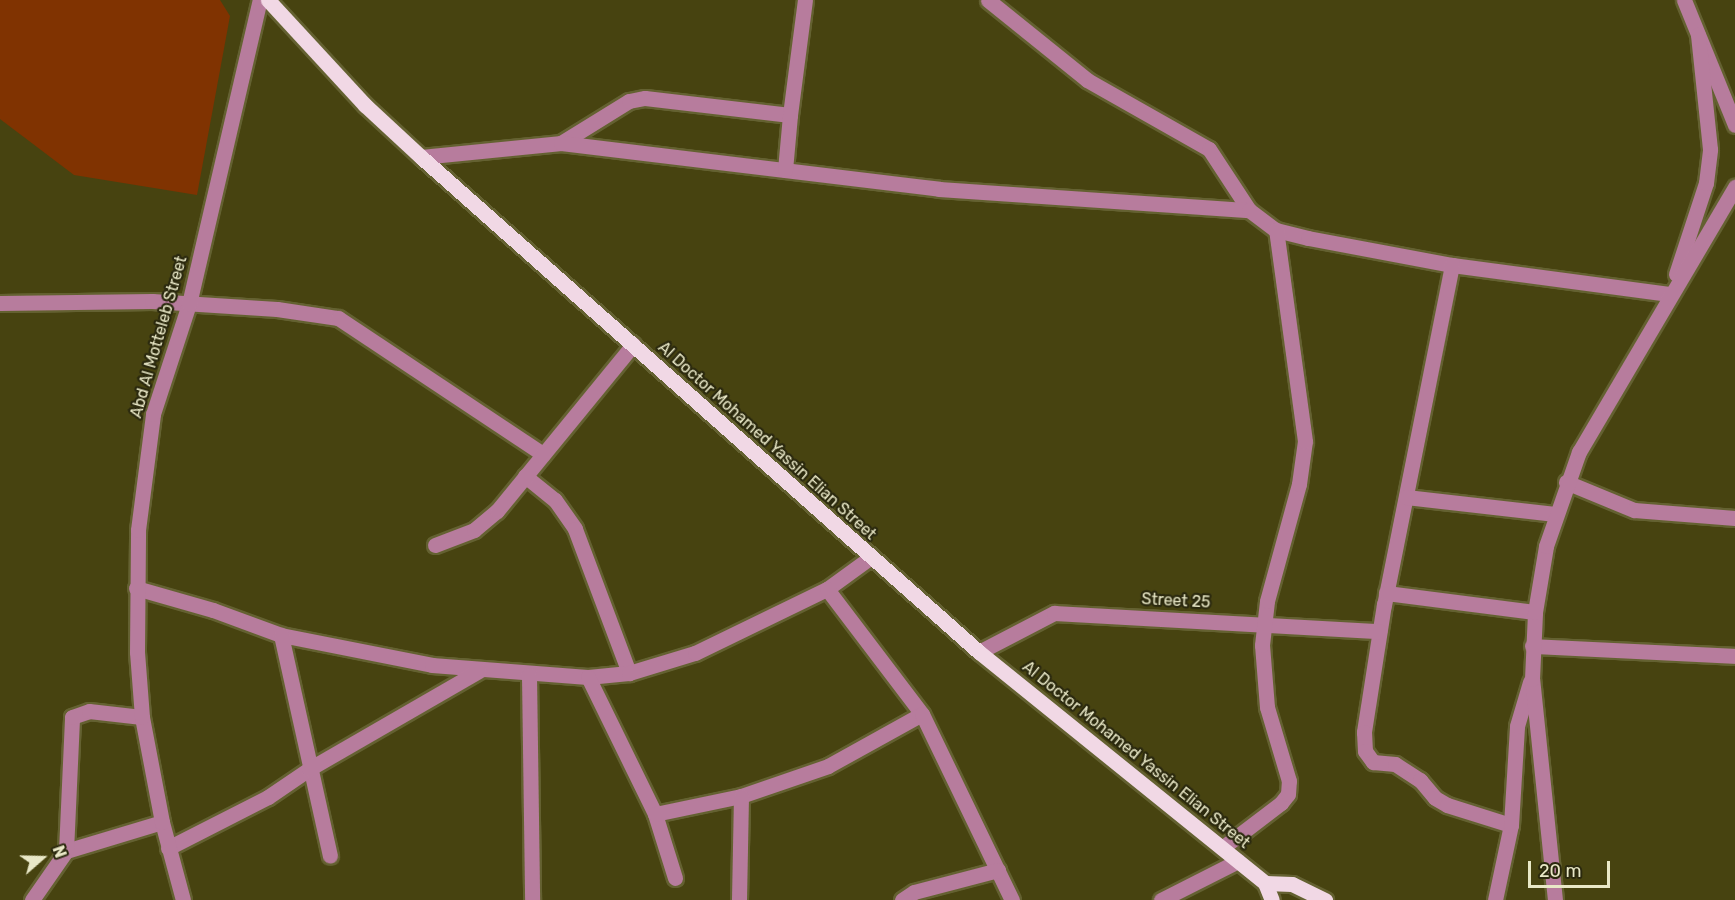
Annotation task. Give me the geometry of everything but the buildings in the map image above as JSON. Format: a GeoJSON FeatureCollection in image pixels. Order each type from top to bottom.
{"type":"FeatureCollection","features":[{"type":"Feature","properties":{"kind":"main road","name":"Al Doctor Mohamed Yassin Elian Street"},"geometry":{"type":"LineString","coordinates":[[268,0],[365,105],[421,157],[979,652],[1265,883],[1272,900]]}},
{"type":"Feature","properties":{"kind":"main road"},"geometry":{"type":"LineString","coordinates":[[1265,883],[1292,884],[1324,900]]}},
{"type":"Feature","properties":{"kind":"street","name":"Abd Al Motteleb Street"},"geometry":{"type":"LineString","coordinates":[[183,900],[162,822],[142,717],[136,588],[143,471],[153,414],[189,304],[260,0]]}},
{"type":"Feature","properties":{"kind":"street"},"geometry":{"type":"LineString","coordinates":[[785,170],[805,0]]}},
{"type":"Feature","properties":{"kind":"street"},"geometry":{"type":"LineString","coordinates":[[988,0],[1087,80],[1209,149],[1250,210],[1276,230],[1452,265],[1669,294]]}},
{"type":"Feature","properties":{"kind":"street"},"geometry":{"type":"LineString","coordinates":[[1684,0],[1698,35],[1730,96],[1735,125]]}},
{"type":"Feature","properties":{"kind":"street"},"geometry":{"type":"LineString","coordinates":[[1669,294],[1706,183],[1710,157],[1698,35]]}},
{"type":"Feature","properties":{"kind":"street"},"geometry":{"type":"LineString","coordinates":[[561,143],[629,101],[645,98],[790,115]]}},
{"type":"Feature","properties":{"kind":"street"},"geometry":{"type":"LineString","coordinates":[[421,157],[561,143],[939,189],[1250,210]]}},
{"type":"Feature","properties":{"kind":"street"},"geometry":{"type":"LineString","coordinates":[[1555,900],[1532,679],[1532,646],[1535,612],[1555,514],[1579,452],[1669,294],[1735,187]]}},
{"type":"Feature","properties":{"kind":"street"},"geometry":{"type":"LineString","coordinates":[[1222,848],[1288,794],[1289,781],[1263,686],[1263,624],[1299,484],[1305,441],[1276,230]]}},
{"type":"Feature","properties":{"kind":"street"},"geometry":{"type":"LineString","coordinates":[[1452,265],[1386,593],[1364,732],[1365,751],[1373,762],[1395,764],[1420,780],[1436,798],[1447,805],[1510,825]]}},
{"type":"Feature","properties":{"kind":"street"},"geometry":{"type":"LineString","coordinates":[[0,303],[78,300],[189,304],[277,309],[338,318],[543,454]]}},
{"type":"Feature","properties":{"kind":"street"},"geometry":{"type":"LineString","coordinates":[[435,545],[487,520],[633,345]]}},
{"type":"Feature","properties":{"kind":"street"},"geometry":{"type":"LineString","coordinates":[[525,476],[555,500],[575,529],[629,673]]}},
{"type":"Feature","properties":{"kind":"street"},"geometry":{"type":"LineString","coordinates":[[1566,482],[1634,510],[1735,519]]}},
{"type":"Feature","properties":{"kind":"street"},"geometry":{"type":"LineString","coordinates":[[1406,497],[1555,514]]}},
{"type":"Feature","properties":{"kind":"street"},"geometry":{"type":"LineString","coordinates":[[136,588],[213,610],[281,635],[479,671],[588,677],[629,673],[695,652],[827,590],[871,557]]}},
{"type":"Feature","properties":{"kind":"street"},"geometry":{"type":"LineString","coordinates":[[827,590],[922,714],[1012,900]]}},
{"type":"Feature","properties":{"kind":"street"},"geometry":{"type":"LineString","coordinates":[[1386,593],[1535,612]]}},
{"type":"Feature","properties":{"kind":"street","name":"Street 25"},"geometry":{"type":"LineString","coordinates":[[979,652],[1054,613],[1380,631]]}},
{"type":"Feature","properties":{"kind":"street"},"geometry":{"type":"LineString","coordinates":[[281,635],[330,856]]}},
{"type":"Feature","properties":{"kind":"street"},"geometry":{"type":"LineString","coordinates":[[1532,646],[1735,656]]}},
{"type":"Feature","properties":{"kind":"street"},"geometry":{"type":"LineString","coordinates":[[168,848],[268,797],[309,769],[479,671]]}},
{"type":"Feature","properties":{"kind":"street"},"geometry":{"type":"LineString","coordinates":[[529,675],[532,900]]}},
{"type":"Feature","properties":{"kind":"street"},"geometry":{"type":"LineString","coordinates":[[588,677],[655,814],[675,878]]}},
{"type":"Feature","properties":{"kind":"street"},"geometry":{"type":"LineString","coordinates":[[1496,900],[1510,825],[1517,726],[1532,679]]}},
{"type":"Feature","properties":{"kind":"street"},"geometry":{"type":"LineString","coordinates":[[32,900],[66,851],[72,717],[89,711],[142,717]]}},
{"type":"Feature","properties":{"kind":"street"},"geometry":{"type":"LineString","coordinates":[[655,814],[741,796],[828,766],[922,714]]}},
{"type":"Feature","properties":{"kind":"street"},"geometry":{"type":"LineString","coordinates":[[740,900],[741,796]]}},
{"type":"Feature","properties":{"kind":"street"},"geometry":{"type":"LineString","coordinates":[[66,851],[162,822]]}},
{"type":"Feature","properties":{"kind":"street"},"geometry":{"type":"LineString","coordinates":[[1161,900],[1238,861]]}},
{"type":"Feature","properties":{"kind":"street"},"geometry":{"type":"LineString","coordinates":[[902,900],[914,892],[998,870]]}},
{"type":"Feature","properties":{"kind":"shaded area"},"geometry":{"type":"Polygon","coordinates":[[[0,0],[220,0],[230,16],[197,195],[74,175],[0,119],[0,0]]]}}]}
